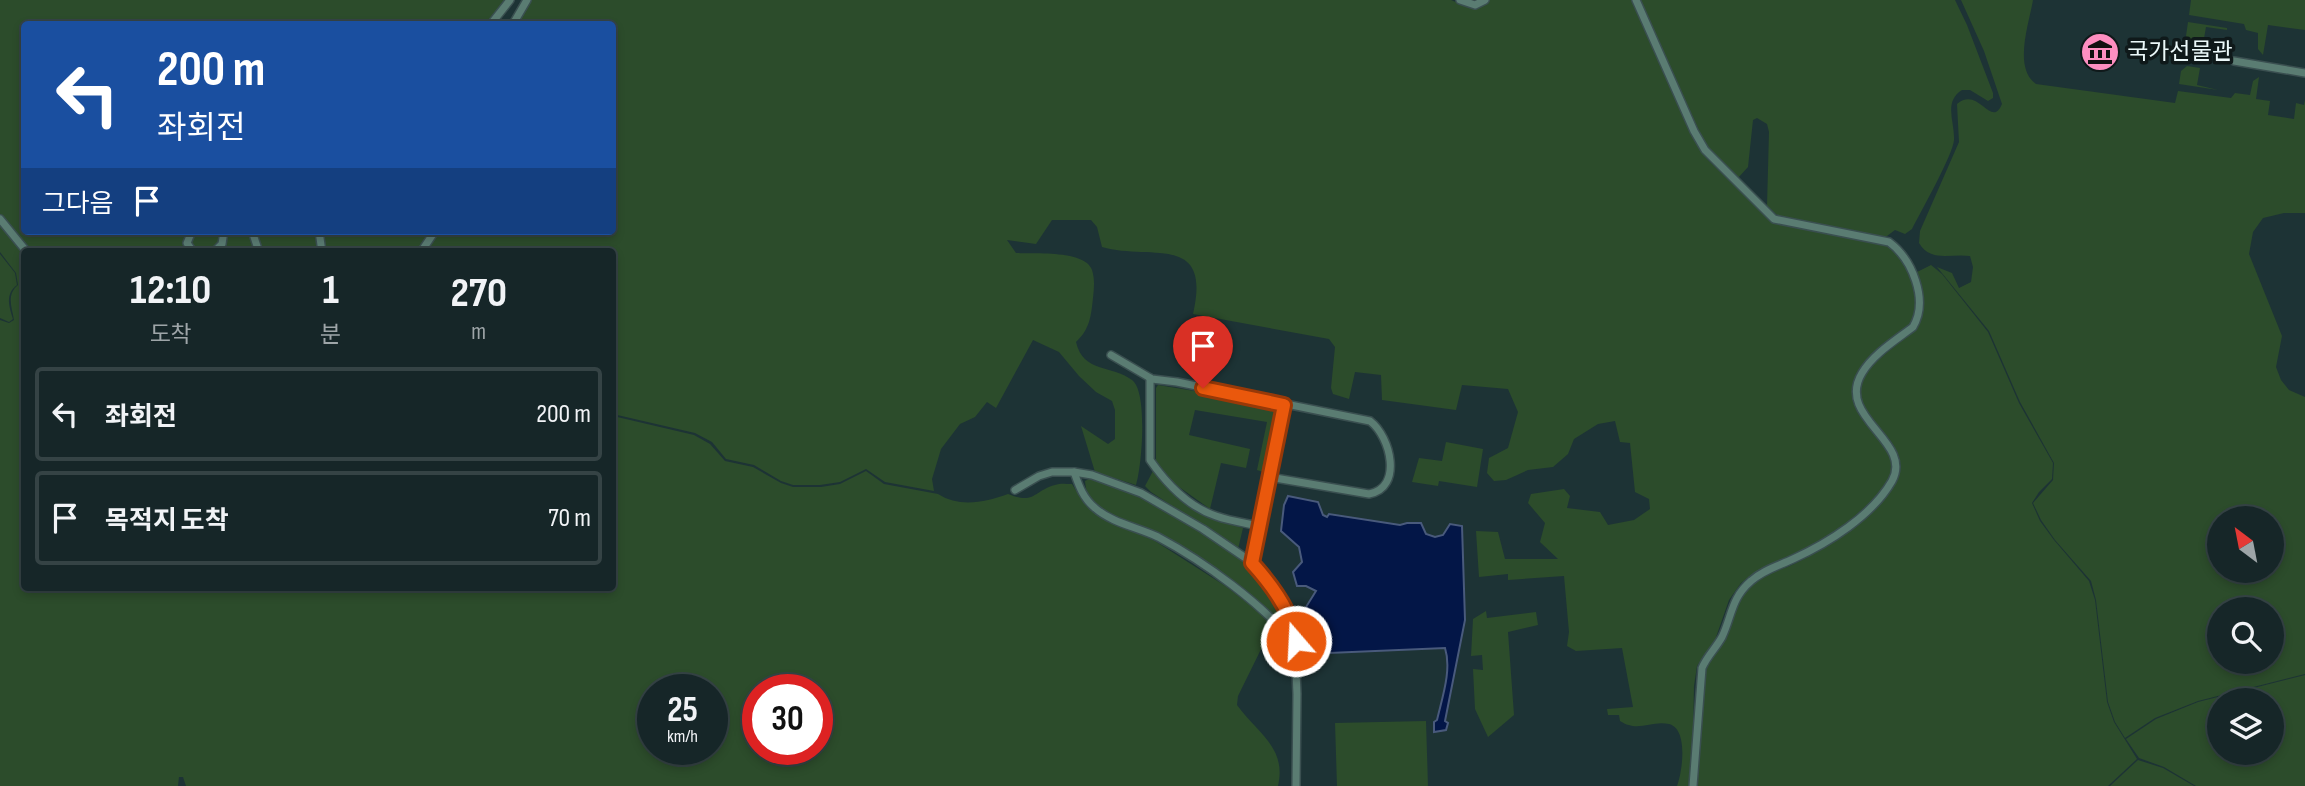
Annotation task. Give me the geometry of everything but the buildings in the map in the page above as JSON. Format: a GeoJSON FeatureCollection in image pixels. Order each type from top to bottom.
{"type":"FeatureCollection","features":[{"type":"Feature","properties":{"kind":"street"},"geometry":{"type":"LineString","coordinates":[[493,21],[510,0]]}},
{"type":"Feature","properties":{"kind":"street"},"geometry":{"type":"LineString","coordinates":[[515,21],[527,0]]}},
{"type":"Feature","properties":{"kind":"street"},"geometry":{"type":"LineString","coordinates":[[1460,0],[1475,5],[1485,0]]}},
{"type":"Feature","properties":{"kind":"street"},"geometry":{"type":"LineString","coordinates":[[1636,0],[1694,131],[1710,158],[1774,219],[1889,242],[1900,250],[1908,262],[1918,292],[1920,308],[1913,327],[1870,362],[1863,370],[1856,388],[1860,407],[1897,461],[1897,470],[1878,499],[1848,526],[1824,543],[1761,573],[1749,582],[1732,604],[1721,638],[1702,668],[1693,786]]}},
{"type":"Feature","properties":{"kind":"street"},"geometry":{"type":"LineString","coordinates":[[2234,61],[2305,73]]}},
{"type":"Feature","properties":{"kind":"street"},"geometry":{"type":"LineString","coordinates":[[0,219],[24,248]]}},
{"type":"Feature","properties":{"kind":"street"},"geometry":{"type":"LineString","coordinates":[[1111,355],[1150,378],[1370,421],[1377,426],[1390,450],[1388,474],[1382,488],[1369,495],[1269,477]]}},
{"type":"Feature","properties":{"kind":"street"},"geometry":{"type":"LineString","coordinates":[[1150,378],[1150,460],[1158,471],[1172,487],[1198,507],[1216,516],[1259,526]]}},
{"type":"Feature","properties":{"kind":"street"},"geometry":{"type":"LineString","coordinates":[[1252,563],[1284,405]]}},
{"type":"Feature","properties":{"kind":"street"},"geometry":{"type":"LineString","coordinates":[[1015,490],[1052,472],[1074,472],[1101,477],[1142,493],[1233,548],[1252,563],[1294,626],[1296,786]]}},
{"type":"Feature","properties":{"kind":"street"},"geometry":{"type":"LineString","coordinates":[[1074,472],[1084,496],[1098,511],[1115,521],[1159,538],[1224,580],[1255,603],[1296,647]]}},
{"type":"Feature","properties":{"kind":"green space"},"geometry":{"type":"Polygon","coordinates":[[[0,0],[505,0],[489,21],[21,21],[21,235],[185,235],[183,241],[186,248],[28,248],[0,215],[0,0]]]}},
{"type":"Feature","properties":{"kind":"green space"},"geometry":{"type":"Polygon","coordinates":[[[530,0],[1451,0],[1470,8],[1489,0],[1633,0],[1690,131],[1708,160],[1772,221],[1890,245],[1907,267],[1918,301],[1915,316],[1906,328],[1869,358],[1859,371],[1853,386],[1855,407],[1886,446],[1892,457],[1894,471],[1877,496],[1846,524],[1793,557],[1749,577],[1729,600],[1715,640],[1697,666],[1694,686],[1692,786],[1677,786],[1681,772],[1682,742],[1675,728],[1662,723],[1633,726],[1620,721],[1619,715],[1608,715],[1607,709],[1633,707],[1622,648],[1576,651],[1567,646],[1569,632],[1564,576],[1508,580],[1508,574],[1479,577],[1476,531],[1498,532],[1505,559],[1558,559],[1540,542],[1545,523],[1528,503],[1531,494],[1564,489],[1570,496],[1567,508],[1600,512],[1608,525],[1634,520],[1650,509],[1649,499],[1635,492],[1630,443],[1620,442],[1615,421],[1598,424],[1574,439],[1568,454],[1553,467],[1528,470],[1506,480],[1494,481],[1487,473],[1489,458],[1508,448],[1518,412],[1508,389],[1462,385],[1456,410],[1382,400],[1381,375],[1355,372],[1349,399],[1333,394],[1331,388],[1335,347],[1329,339],[1193,314],[1197,288],[1194,271],[1185,260],[1173,255],[1102,247],[1097,227],[1091,220],[1052,220],[1036,244],[1007,240],[1016,253],[1070,256],[1088,264],[1092,270],[1094,288],[1090,316],[1087,327],[1076,342],[1085,359],[1124,375],[1137,387],[1142,430],[1136,485],[1095,472],[1081,426],[1108,444],[1115,439],[1115,410],[1112,401],[1096,392],[1059,352],[1033,340],[996,408],[987,402],[975,417],[960,424],[941,449],[932,479],[934,491],[885,482],[866,469],[840,482],[793,485],[754,465],[726,459],[712,442],[695,433],[616,415],[616,248],[427,248],[435,235],[616,235],[616,21],[519,21],[530,0]]]}},
{"type":"Feature","properties":{"kind":"green space"},"geometry":{"type":"Polygon","coordinates":[[[1639,0],[1955,0],[1967,25],[1993,98],[1988,101],[1970,90],[1962,90],[1956,95],[1951,106],[1954,133],[1952,147],[1912,229],[1905,234],[1895,230],[1887,236],[1876,237],[1783,220],[1767,206],[1767,124],[1757,118],[1753,120],[1748,167],[1738,178],[1707,148],[1639,0]]]}},
{"type":"Feature","properties":{"kind":"green space"},"geometry":{"type":"Polygon","coordinates":[[[1961,0],[2033,0],[2024,57],[2029,77],[2036,84],[2175,103],[2178,91],[2231,98],[2235,93],[2250,95],[2253,81],[2259,77],[2256,99],[2270,101],[2268,115],[2294,119],[2296,103],[2304,105],[2305,100],[2305,213],[2284,213],[2263,218],[2253,232],[2249,254],[2282,336],[2276,367],[2281,380],[2289,390],[2305,397],[2305,674],[2250,688],[2207,688],[2207,699],[2155,718],[2125,738],[2115,722],[2108,702],[2096,600],[2091,581],[2055,540],[2033,503],[2053,480],[2054,463],[2020,402],[1989,331],[1937,267],[1952,273],[1959,288],[1971,282],[1973,267],[1970,256],[1935,255],[1919,243],[1920,231],[1959,142],[1957,104],[1972,100],[1993,112],[1998,111],[2002,104],[1984,51],[1961,0]]]}},
{"type":"Feature","properties":{"kind":"green space"},"geometry":{"type":"Polygon","coordinates":[[[2191,0],[2305,0],[2305,30],[2268,25],[2263,55],[2258,49],[2258,33],[2246,30],[2244,24],[2189,15],[2191,0]]]}},
{"type":"Feature","properties":{"kind":"green space"},"geometry":{"type":"Polygon","coordinates":[[[2188,22],[2227,30],[2206,27],[2203,44],[2190,42],[2186,36],[2188,22]]]}},
{"type":"Feature","properties":{"kind":"green space"},"geometry":{"type":"Polygon","coordinates":[[[2187,66],[2200,68],[2197,85],[2218,90],[2179,84],[2181,71],[2187,66]]]}},
{"type":"Feature","properties":{"kind":"green space"},"geometry":{"type":"Polygon","coordinates":[[[0,223],[21,249],[21,591],[616,591],[616,417],[694,435],[710,444],[725,461],[753,467],[793,487],[840,484],[866,471],[884,484],[938,494],[955,501],[973,502],[1008,494],[1029,498],[1055,485],[1072,484],[1094,513],[1155,541],[1227,587],[1269,622],[1270,631],[1238,696],[1237,705],[1274,751],[1280,772],[1278,786],[186,786],[183,777],[179,777],[178,786],[0,786],[0,320],[9,323],[14,320],[11,297],[18,285],[16,273],[0,252],[0,223]]]}},
{"type":"Feature","properties":{"kind":"green space"},"geometry":{"type":"Polygon","coordinates":[[[193,235],[220,235],[218,244],[212,248],[193,248],[190,243],[193,235]]]}},
{"type":"Feature","properties":{"kind":"green space"},"geometry":{"type":"Polygon","coordinates":[[[226,235],[251,235],[255,248],[223,248],[226,235]]]}},
{"type":"Feature","properties":{"kind":"green space"},"geometry":{"type":"Polygon","coordinates":[[[257,235],[316,235],[317,248],[261,248],[257,235]]]}},
{"type":"Feature","properties":{"kind":"green space"},"geometry":{"type":"Polygon","coordinates":[[[322,235],[428,235],[420,248],[324,248],[322,235]]]}},
{"type":"Feature","properties":{"kind":"green space"},"geometry":{"type":"Polygon","coordinates":[[[0,254],[15,273],[17,285],[9,296],[13,319],[9,322],[0,318],[0,254]]]}},
{"type":"Feature","properties":{"kind":"green space"},"geometry":{"type":"Polygon","coordinates":[[[1931,265],[1942,274],[1988,332],[2019,403],[2053,463],[2052,479],[2032,503],[2040,521],[2089,581],[2095,600],[2107,702],[2114,722],[2137,759],[2108,786],[1695,786],[1707,669],[1711,655],[1737,604],[1748,589],[1764,576],[1790,566],[1836,541],[1874,510],[1894,486],[1900,470],[1898,455],[1863,404],[1860,390],[1869,368],[1919,321],[1924,301],[1917,272],[1931,265]]]}},
{"type":"Feature","properties":{"kind":"green space"},"geometry":{"type":"Polygon","coordinates":[[[1158,385],[1273,404],[1277,413],[1266,473],[1257,470],[1267,422],[1195,410],[1189,435],[1250,449],[1246,468],[1221,463],[1210,509],[1172,482],[1156,462],[1158,385]]]}},
{"type":"Feature","properties":{"kind":"green space"},"geometry":{"type":"Polygon","coordinates":[[[1446,442],[1483,449],[1477,487],[1439,481],[1438,486],[1412,482],[1419,458],[1442,461],[1446,442]]]}},
{"type":"Feature","properties":{"kind":"green space"},"geometry":{"type":"Polygon","coordinates":[[[1153,471],[1173,492],[1193,507],[1216,519],[1243,528],[1238,549],[1151,492],[1145,486],[1153,471]]]}},
{"type":"Feature","properties":{"kind":"green space"},"geometry":{"type":"Polygon","coordinates":[[[1089,479],[1122,489],[1148,501],[1228,549],[1244,562],[1287,620],[1283,623],[1196,559],[1107,514],[1089,497],[1085,481],[1089,479]]]}},
{"type":"Feature","properties":{"kind":"green space"},"geometry":{"type":"Polygon","coordinates":[[[1486,611],[1487,618],[1536,612],[1538,625],[1508,632],[1514,715],[1488,737],[1475,709],[1473,669],[1483,670],[1482,655],[1471,656],[1473,619],[1486,611]]]}},
{"type":"Feature","properties":{"kind":"green space"},"geometry":{"type":"Polygon","coordinates":[[[2305,675],[2305,786],[2196,786],[2164,767],[2139,758],[2126,739],[2156,719],[2207,700],[2207,765],[2284,765],[2284,688],[2253,688],[2305,675]]]}},
{"type":"Feature","properties":{"kind":"green space"},"geometry":{"type":"Polygon","coordinates":[[[1426,721],[1428,786],[1337,786],[1335,723],[1426,721]]]}},
{"type":"Feature","properties":{"kind":"green space"},"geometry":{"type":"Polygon","coordinates":[[[2138,760],[2163,768],[2194,786],[2110,786],[2138,760]]]}},
{"type":"Feature","properties":{"kind":"water"},"geometry":{"type":"Polygon","coordinates":[[[1288,496],[1318,502],[1323,515],[1327,517],[1329,514],[1400,525],[1421,523],[1426,534],[1435,537],[1443,535],[1450,524],[1462,526],[1465,620],[1445,721],[1448,723],[1446,730],[1434,732],[1434,722],[1437,720],[1447,675],[1445,648],[1329,653],[1316,617],[1306,607],[1316,591],[1306,586],[1297,586],[1293,572],[1302,562],[1299,547],[1281,531],[1284,505],[1288,496]]]}},
{"type":"Feature","properties":{"kind":"place","name":"국가선물관"},"geometry":{"type":"Point","coordinates":[2100,52]}},
{"type":"Feature","properties":{"kind":"route"},"geometry":{"type":"LineString","coordinates":[[1203,388],[1284,405],[1252,563],[1289,615],[1296,641]]}}]}
